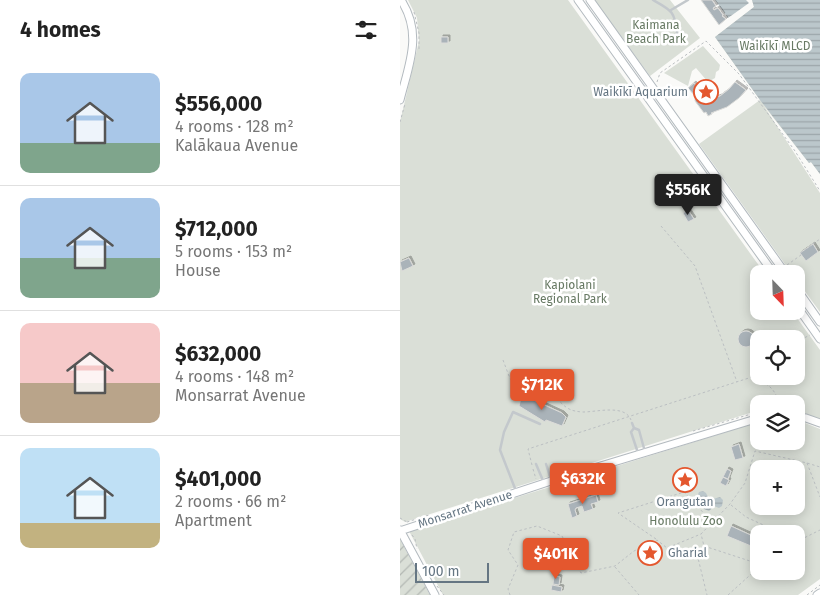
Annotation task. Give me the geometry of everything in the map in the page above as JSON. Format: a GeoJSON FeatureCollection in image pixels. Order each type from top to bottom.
{"type":"FeatureCollection","features":[{"type":"Feature","properties":{"kind":"street"},"geometry":{"type":"LineString","coordinates":[[400,100],[414,41],[411,20],[401,0]]}},
{"type":"Feature","properties":{"kind":"street"},"geometry":{"type":"LineString","coordinates":[[578,0],[768,265]]}},
{"type":"Feature","properties":{"kind":"street"},"geometry":{"type":"LineString","coordinates":[[590,0],[783,265]]}},
{"type":"Feature","properties":{"kind":"street"},"geometry":{"type":"LineString","coordinates":[[805,301],[820,322]]}},
{"type":"Feature","properties":{"kind":"street"},"geometry":{"type":"LineString","coordinates":[[805,318],[820,339]]}},
{"type":"Feature","properties":{"kind":"street"},"geometry":{"type":"LineString","coordinates":[[805,418],[820,423]]}},
{"type":"Feature","properties":{"kind":"street","name":"Monsarrat Avenue"},"geometry":{"type":"LineString","coordinates":[[400,530],[516,493],[544,482],[750,421]]}},
{"type":"Feature","properties":{"kind":"street"},"geometry":{"type":"LineString","coordinates":[[400,530],[435,595]]}},
{"type":"Feature","properties":{"kind":"lane"},"geometry":{"type":"LineString","coordinates":[[653,0],[671,10],[675,17],[677,33]]}},
{"type":"Feature","properties":{"kind":"lane"},"geometry":{"type":"LineString","coordinates":[[671,10],[688,0]]}},
{"type":"Feature","properties":{"kind":"lane"},"geometry":{"type":"LineString","coordinates":[[516,493],[500,450],[504,432],[513,412],[540,424]]}},
{"type":"Feature","properties":{"kind":"lane"},"geometry":{"type":"LineString","coordinates":[[632,423],[634,428],[639,430],[642,453]]}},
{"type":"Feature","properties":{"kind":"lane"},"geometry":{"type":"LineString","coordinates":[[634,428],[631,432],[642,453]]}},
{"type":"Feature","properties":{"kind":"lane"},"geometry":{"type":"LineString","coordinates":[[536,464],[544,482]]}},
{"type":"Feature","properties":{"kind":"lane"},"geometry":{"type":"LineString","coordinates":[[544,482],[546,464]]}},
{"type":"Feature","properties":{"kind":"path"},"geometry":{"type":"LineString","coordinates":[[656,83],[660,73],[706,41],[739,74],[795,151],[820,191]]}},
{"type":"Feature","properties":{"kind":"path"},"geometry":{"type":"LineString","coordinates":[[661,226],[695,266],[738,383]]}},
{"type":"Feature","properties":{"kind":"path"},"geometry":{"type":"LineString","coordinates":[[787,265],[820,239]]}},
{"type":"Feature","properties":{"kind":"path"},"geometry":{"type":"LineString","coordinates":[[503,360],[509,376],[518,391],[550,395],[570,410],[583,412],[623,411],[630,416]]}},
{"type":"Feature","properties":{"kind":"path"},"geometry":{"type":"LineString","coordinates":[[544,482],[528,449],[750,379]]}},
{"type":"Feature","properties":{"kind":"path"},"geometry":{"type":"LineString","coordinates":[[768,385],[777,395]]}},
{"type":"Feature","properties":{"kind":"path"},"geometry":{"type":"LineString","coordinates":[[712,523],[684,492],[618,513],[667,548],[702,534],[730,504],[746,483],[755,451],[820,467]]}},
{"type":"Feature","properties":{"kind":"path"},"geometry":{"type":"LineString","coordinates":[[807,463],[820,497]]}},
{"type":"Feature","properties":{"kind":"path"},"geometry":{"type":"LineString","coordinates":[[730,504],[746,517],[764,525]]}},
{"type":"Feature","properties":{"kind":"path"},"geometry":{"type":"LineString","coordinates":[[400,518],[407,522],[434,513]]}},
{"type":"Feature","properties":{"kind":"path"},"geometry":{"type":"LineString","coordinates":[[510,595],[508,589],[518,565],[508,550],[514,532],[537,526],[562,536],[581,573],[614,566],[634,550],[657,540]]}},
{"type":"Feature","properties":{"kind":"path"},"geometry":{"type":"LineString","coordinates":[[805,537],[820,530]]}},
{"type":"Feature","properties":{"kind":"path"},"geometry":{"type":"LineString","coordinates":[[702,534],[704,546],[698,558],[706,595]]}},
{"type":"Feature","properties":{"kind":"path"},"geometry":{"type":"LineString","coordinates":[[704,546],[750,561]]}},
{"type":"Feature","properties":{"kind":"path"},"geometry":{"type":"LineString","coordinates":[[614,566],[639,595]]}},
{"type":"Feature","properties":{"kind":"path"},"geometry":{"type":"LineString","coordinates":[[728,595],[750,575]]}},
{"type":"Feature","properties":{"kind":"green space","name":"Kapiolani Regional Park"},"geometry":{"type":"Polygon","coordinates":[[[408,0],[568,0],[759,265],[750,265],[750,320],[798,320],[820,350],[820,419],[805,414],[805,395],[750,395],[750,413],[405,522],[400,519],[400,122],[419,41],[417,18],[408,0]]]}},
{"type":"Feature","properties":{"kind":"green space","name":"Kaimana Beach Park"},"geometry":{"type":"Polygon","coordinates":[[[594,0],[670,0],[700,38],[650,76],[594,0]]]}},
{"type":"Feature","properties":{"kind":"green space"},"geometry":{"type":"Polygon","coordinates":[[[752,0],[820,0],[820,174],[764,106],[820,193],[820,312],[805,291],[805,265],[786,265],[699,144],[760,100],[715,37],[754,7],[752,0]]]}},
{"type":"Feature","properties":{"kind":"green space"},"geometry":{"type":"Polygon","coordinates":[[[703,46],[720,65],[715,78],[708,82],[696,68],[692,71],[688,86],[664,73],[703,46]]]}},
{"type":"Feature","properties":{"kind":"green space","name":"Honolulu Zoo"},"geometry":{"type":"Polygon","coordinates":[[[805,423],[820,429],[820,579],[798,595],[443,595],[409,531],[750,425],[750,450],[805,450],[805,423]]]}},
{"type":"Feature","properties":{"kind":"green space"},"geometry":{"type":"Polygon","coordinates":[[[400,539],[430,595],[400,595],[400,539]]]}},
{"type":"Feature","properties":{"kind":"shaded area"},"geometry":{"type":"Polygon","coordinates":[[[715,0],[746,0],[749,3],[728,18],[715,0]]]}},
{"type":"Feature","properties":{"kind":"shaded area","name":"Waikīkī MLCD"},"geometry":{"type":"Polygon","coordinates":[[[752,0],[820,0],[820,174],[811,162],[809,163],[760,100],[715,37],[754,7],[752,0]]]}},
{"type":"Feature","properties":{"kind":"shaded area"},"geometry":{"type":"Polygon","coordinates":[[[703,491],[708,497],[713,499],[720,497],[723,500],[722,506],[719,508],[714,506],[709,511],[704,509],[703,503],[698,501],[697,497],[699,492],[703,491]]]}},
{"type":"Feature","properties":{"kind":"building"},"geometry":{"type":"Polygon","coordinates":[[[701,0],[712,0],[716,6],[713,8],[714,10],[718,8],[726,19],[719,25],[701,0]]]}},
{"type":"Feature","properties":{"kind":"building"},"geometry":{"type":"Polygon","coordinates":[[[441,37],[448,37],[448,43],[441,43],[441,37]]]}},
{"type":"Feature","properties":{"kind":"building"},"geometry":{"type":"Polygon","coordinates":[[[735,82],[746,90],[727,107],[708,116],[695,101],[695,96],[688,88],[694,83],[700,90],[707,89],[711,92],[712,99],[720,96],[735,82]]]}},
{"type":"Feature","properties":{"kind":"building"},"geometry":{"type":"Polygon","coordinates":[[[688,210],[694,219],[688,222],[683,213],[688,210]]]}},
{"type":"Feature","properties":{"kind":"building"},"geometry":{"type":"Polygon","coordinates":[[[813,244],[818,252],[806,261],[800,253],[813,244]]]}},
{"type":"Feature","properties":{"kind":"building"},"geometry":{"type":"Polygon","coordinates":[[[409,258],[413,266],[402,271],[400,262],[409,258]]]}},
{"type":"Feature","properties":{"kind":"building"},"geometry":{"type":"Polygon","coordinates":[[[749,332],[750,346],[746,347],[740,345],[738,339],[740,333],[749,332]]]}},
{"type":"Feature","properties":{"kind":"building"},"geometry":{"type":"Polygon","coordinates":[[[527,397],[562,413],[566,417],[562,426],[546,420],[545,422],[519,406],[521,398],[527,397]]]}},
{"type":"Feature","properties":{"kind":"building"},"geometry":{"type":"Polygon","coordinates":[[[739,444],[743,458],[735,460],[731,447],[739,444]]]}},
{"type":"Feature","properties":{"kind":"building"},"geometry":{"type":"Polygon","coordinates":[[[727,469],[731,471],[728,479],[723,477],[727,469]]]}},
{"type":"Feature","properties":{"kind":"building"},"geometry":{"type":"Polygon","coordinates":[[[723,477],[729,480],[726,486],[720,483],[723,477]]]}},
{"type":"Feature","properties":{"kind":"building"},"geometry":{"type":"Polygon","coordinates":[[[596,495],[598,502],[591,504],[593,509],[584,512],[582,506],[576,508],[577,516],[572,518],[568,504],[596,495]]]}},
{"type":"Feature","properties":{"kind":"building"},"geometry":{"type":"Polygon","coordinates":[[[731,526],[750,535],[750,546],[727,536],[731,526]]]}},
{"type":"Feature","properties":{"kind":"building"},"geometry":{"type":"Polygon","coordinates":[[[554,576],[560,577],[559,585],[553,584],[554,576]]]}},
{"type":"Feature","properties":{"kind":"building"},"geometry":{"type":"Polygon","coordinates":[[[552,585],[562,587],[561,592],[551,590],[552,585]]]}},
{"type":"Feature","properties":{"kind":"place","name":"Waikīkī Aquarium"},"geometry":{"type":"Point","coordinates":[706,92]}},
{"type":"Feature","properties":{"kind":"place","name":"Orangutan"},"geometry":{"type":"Point","coordinates":[685,480]}},
{"type":"Feature","properties":{"kind":"place","name":"Gharial"},"geometry":{"type":"Point","coordinates":[650,553]}}]}
